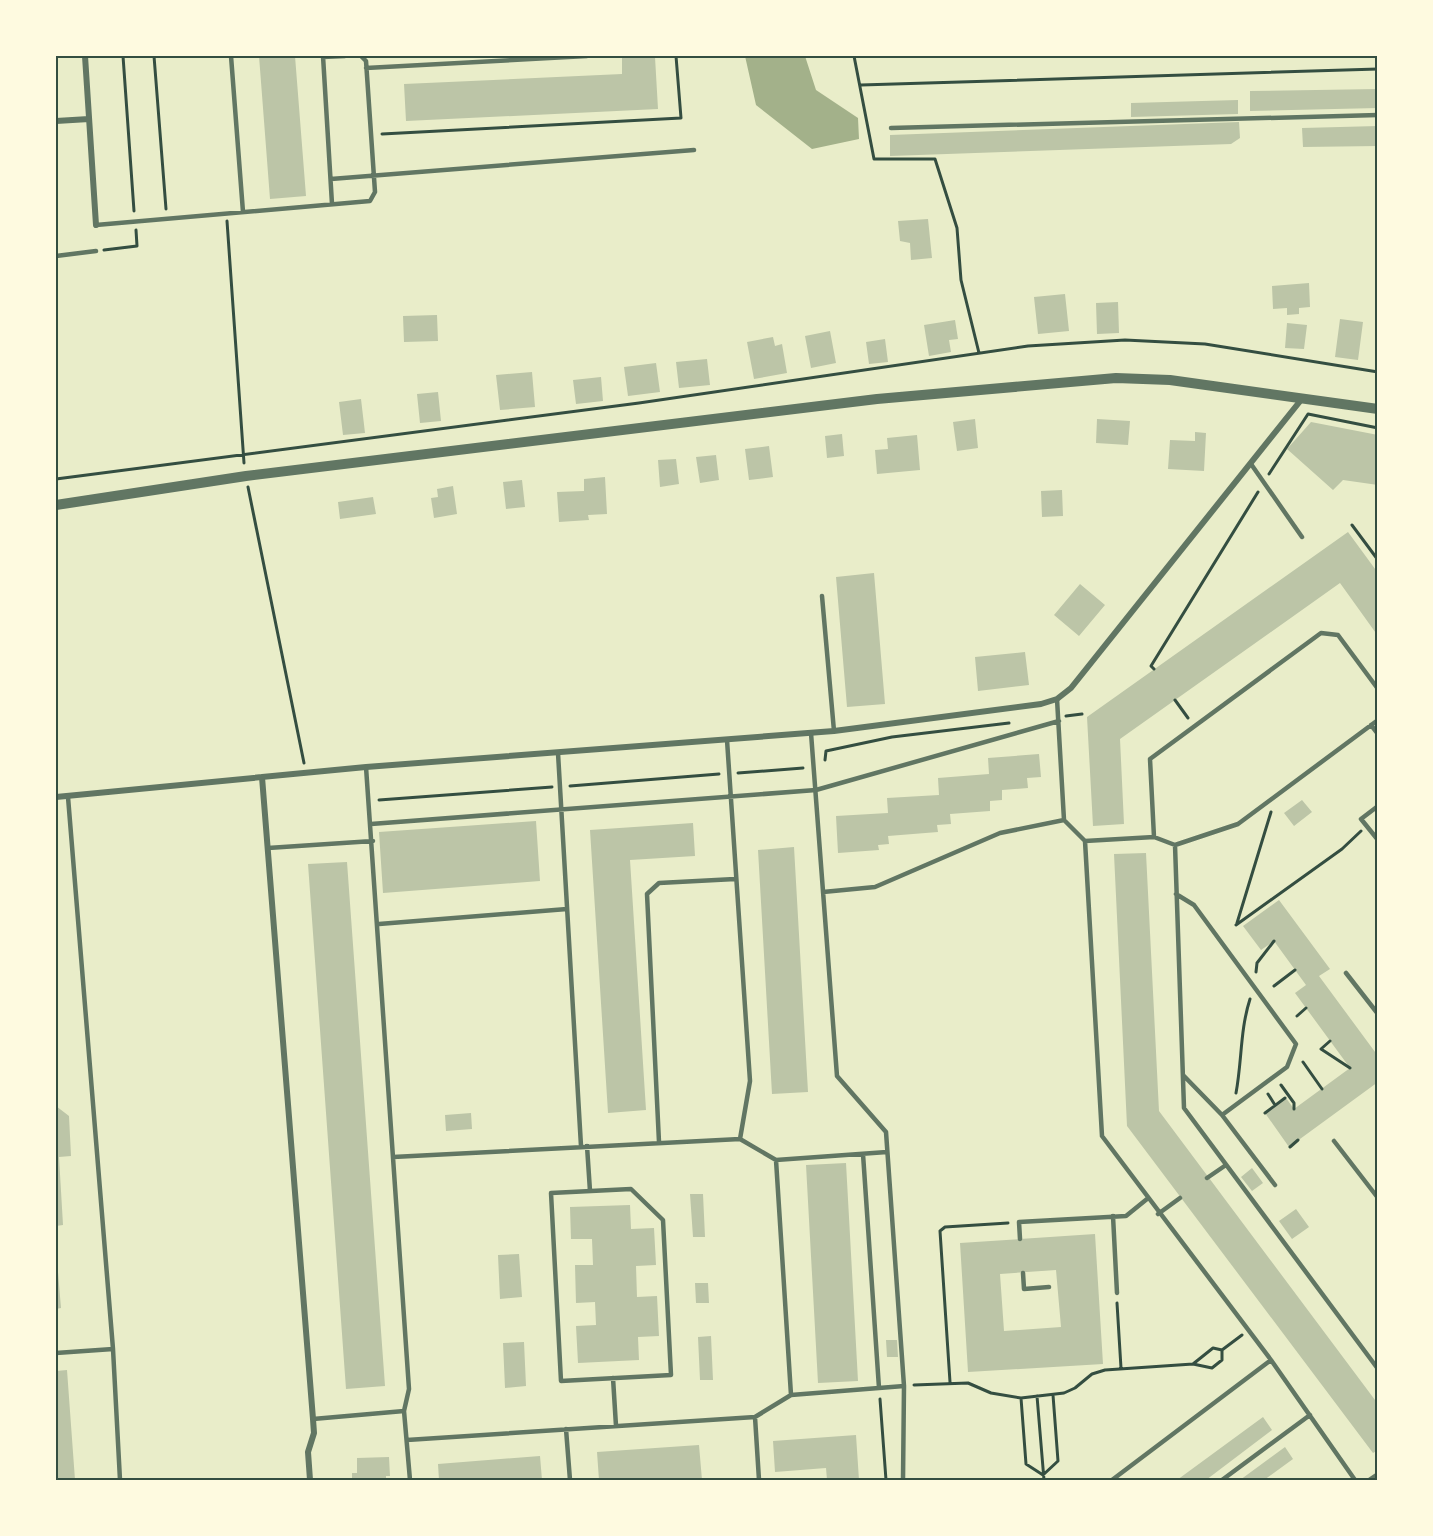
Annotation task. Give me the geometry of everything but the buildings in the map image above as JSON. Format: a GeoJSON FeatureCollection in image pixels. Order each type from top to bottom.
{"type":"FeatureCollection","features":[{"type":"Feature","properties":{"kind":"street"},"geometry":{"type":"LineString","coordinates":[[85,56],[96,225]]}},
{"type":"Feature","properties":{"kind":"street"},"geometry":{"type":"LineString","coordinates":[[56,121],[89,119]]}},
{"type":"Feature","properties":{"kind":"street"},"geometry":{"type":"LineString","coordinates":[[56,505],[246,476],[877,399],[1116,378],[1170,380],[1377,409]]}},
{"type":"Feature","properties":{"kind":"street"},"geometry":{"type":"LineString","coordinates":[[56,798],[305,772],[834,731],[1041,704],[1057,699],[1071,688],[1301,400]]}},
{"type":"Feature","properties":{"kind":"street"},"geometry":{"type":"LineString","coordinates":[[262,777],[314,1433],[308,1452],[310,1480]]}},
{"type":"Feature","properties":{"kind":"lane"},"geometry":{"type":"LineString","coordinates":[[231,56],[243,212]]}},
{"type":"Feature","properties":{"kind":"lane"},"geometry":{"type":"LineString","coordinates":[[332,204],[323,56],[345,56]]}},
{"type":"Feature","properties":{"kind":"lane"},"geometry":{"type":"LineString","coordinates":[[96,225],[370,201],[375,192],[366,68],[364,58],[361,56]]}},
{"type":"Feature","properties":{"kind":"lane"},"geometry":{"type":"LineString","coordinates":[[366,68],[587,56]]}},
{"type":"Feature","properties":{"kind":"lane"},"geometry":{"type":"LineString","coordinates":[[891,128],[1377,115]]}},
{"type":"Feature","properties":{"kind":"lane"},"geometry":{"type":"LineString","coordinates":[[331,179],[694,150]]}},
{"type":"Feature","properties":{"kind":"lane"},"geometry":{"type":"LineString","coordinates":[[56,256],[96,251]]}},
{"type":"Feature","properties":{"kind":"lane"},"geometry":{"type":"LineString","coordinates":[[1251,464],[1302,537]]}},
{"type":"Feature","properties":{"kind":"lane"},"geometry":{"type":"LineString","coordinates":[[822,596],[834,731]]}},
{"type":"Feature","properties":{"kind":"lane"},"geometry":{"type":"LineString","coordinates":[[1154,837],[1150,759],[1321,633],[1338,634],[1377,689]]}},
{"type":"Feature","properties":{"kind":"lane"},"geometry":{"type":"LineString","coordinates":[[1057,699],[1064,820],[1085,841],[1100,1126],[1106,1145],[1270,1360],[1355,1480]]}},
{"type":"Feature","properties":{"kind":"lane"},"geometry":{"type":"LineString","coordinates":[[1085,841],[1154,837],[1175,845],[1238,824],[1377,720]]}},
{"type":"Feature","properties":{"kind":"lane"},"geometry":{"type":"LineString","coordinates":[[371,824],[816,790],[1059,721]]}},
{"type":"Feature","properties":{"kind":"lane"},"geometry":{"type":"LineString","coordinates":[[1371,725],[1377,734]]}},
{"type":"Feature","properties":{"kind":"lane"},"geometry":{"type":"LineString","coordinates":[[811,733],[837,1076],[886,1132],[904,1386],[903,1480]]}},
{"type":"Feature","properties":{"kind":"lane"},"geometry":{"type":"LineString","coordinates":[[727,740],[750,1081],[740,1139]]}},
{"type":"Feature","properties":{"kind":"lane"},"geometry":{"type":"LineString","coordinates":[[558,753],[584,1146],[590,1191]]}},
{"type":"Feature","properties":{"kind":"lane"},"geometry":{"type":"LineString","coordinates":[[366,767],[379,924],[409,1389],[404,1411],[410,1480]]}},
{"type":"Feature","properties":{"kind":"lane"},"geometry":{"type":"LineString","coordinates":[[68,797],[112,1349],[120,1480]]}},
{"type":"Feature","properties":{"kind":"lane"},"geometry":{"type":"LineString","coordinates":[[1377,806],[1361,819],[1377,840]]}},
{"type":"Feature","properties":{"kind":"lane"},"geometry":{"type":"LineString","coordinates":[[823,892],[875,887],[1000,833],[1064,820]]}},
{"type":"Feature","properties":{"kind":"lane"},"geometry":{"type":"LineString","coordinates":[[268,848],[373,841]]}},
{"type":"Feature","properties":{"kind":"lane"},"geometry":{"type":"LineString","coordinates":[[1175,845],[1184,1108],[1377,1369]]}},
{"type":"Feature","properties":{"kind":"lane"},"geometry":{"type":"LineString","coordinates":[[659,1142],[647,894],[653,885],[658,883],[735,879]]}},
{"type":"Feature","properties":{"kind":"lane"},"geometry":{"type":"LineString","coordinates":[[1176,894],[1194,905],[1296,1044],[1287,1067],[1222,1115]]}},
{"type":"Feature","properties":{"kind":"lane"},"geometry":{"type":"LineString","coordinates":[[379,924],[567,909]]}},
{"type":"Feature","properties":{"kind":"lane"},"geometry":{"type":"LineString","coordinates":[[1346,973],[1377,1014]]}},
{"type":"Feature","properties":{"kind":"lane"},"geometry":{"type":"LineString","coordinates":[[1183,1075],[1222,1115],[1275,1185]]}},
{"type":"Feature","properties":{"kind":"lane"},"geometry":{"type":"LineString","coordinates":[[393,1157],[740,1139],[776,1160],[887,1152]]}},
{"type":"Feature","properties":{"kind":"lane"},"geometry":{"type":"LineString","coordinates":[[1334,1141],[1377,1198]]}},
{"type":"Feature","properties":{"kind":"lane"},"geometry":{"type":"LineString","coordinates":[[863,1154],[879,1388]]}},
{"type":"Feature","properties":{"kind":"lane"},"geometry":{"type":"LineString","coordinates":[[776,1160],[790,1395]]}},
{"type":"Feature","properties":{"kind":"lane"},"geometry":{"type":"LineString","coordinates":[[1207,1178],[1226,1165]]}},
{"type":"Feature","properties":{"kind":"lane"},"geometry":{"type":"LineString","coordinates":[[631,1189],[663,1220],[671,1375],[613,1378],[561,1381],[551,1193],[631,1189]]}},
{"type":"Feature","properties":{"kind":"lane"},"geometry":{"type":"LineString","coordinates":[[1158,1214],[1180,1198]]}},
{"type":"Feature","properties":{"kind":"lane"},"geometry":{"type":"LineString","coordinates":[[1020,1239],[1019,1222],[1126,1216],[1147,1200]]}},
{"type":"Feature","properties":{"kind":"lane"},"geometry":{"type":"LineString","coordinates":[[1113,1216],[1116,1293]]}},
{"type":"Feature","properties":{"kind":"lane"},"geometry":{"type":"LineString","coordinates":[[1023,1273],[1024,1288],[1049,1287]]}},
{"type":"Feature","properties":{"kind":"lane"},"geometry":{"type":"LineString","coordinates":[[56,1353],[112,1349]]}},
{"type":"Feature","properties":{"kind":"lane"},"geometry":{"type":"LineString","coordinates":[[1112,1480],[1270,1360]]}},
{"type":"Feature","properties":{"kind":"lane"},"geometry":{"type":"LineString","coordinates":[[613,1378],[616,1426]]}},
{"type":"Feature","properties":{"kind":"lane"},"geometry":{"type":"LineString","coordinates":[[407,1440],[755,1417],[790,1395],[904,1386]]}},
{"type":"Feature","properties":{"kind":"lane"},"geometry":{"type":"LineString","coordinates":[[313,1419],[404,1411]]}},
{"type":"Feature","properties":{"kind":"lane"},"geometry":{"type":"LineString","coordinates":[[1222,1480],[1310,1414]]}},
{"type":"Feature","properties":{"kind":"lane"},"geometry":{"type":"LineString","coordinates":[[755,1417],[759,1480]]}},
{"type":"Feature","properties":{"kind":"lane"},"geometry":{"type":"LineString","coordinates":[[566,1429],[570,1480]]}},
{"type":"Feature","properties":{"kind":"lane"},"geometry":{"type":"LineString","coordinates":[[1369,1480],[1377,1474]]}},
{"type":"Feature","properties":{"kind":"path"},"geometry":{"type":"LineString","coordinates":[[96,251],[137,246],[123,56]]}},
{"type":"Feature","properties":{"kind":"path"},"geometry":{"type":"LineString","coordinates":[[154,56],[167,219]]}},
{"type":"Feature","properties":{"kind":"path"},"geometry":{"type":"LineString","coordinates":[[371,135],[681,118],[676,56]]}},
{"type":"Feature","properties":{"kind":"path"},"geometry":{"type":"LineString","coordinates":[[854,56],[874,159],[935,159],[957,228],[961,280],[979,353]]}},
{"type":"Feature","properties":{"kind":"path"},"geometry":{"type":"LineString","coordinates":[[861,86],[1377,69]]}},
{"type":"Feature","properties":{"kind":"path"},"geometry":{"type":"LineString","coordinates":[[227,214],[242,453],[305,772]]}},
{"type":"Feature","properties":{"kind":"path"},"geometry":{"type":"LineString","coordinates":[[56,479],[639,403],[1028,346],[1125,340],[1204,344],[1377,372]]}},
{"type":"Feature","properties":{"kind":"path"},"geometry":{"type":"LineString","coordinates":[[1154,669],[1151,666],[1308,414],[1377,428]]}},
{"type":"Feature","properties":{"kind":"path"},"geometry":{"type":"LineString","coordinates":[[1352,525],[1377,560]]}},
{"type":"Feature","properties":{"kind":"path"},"geometry":{"type":"LineString","coordinates":[[1175,700],[1194,726]]}},
{"type":"Feature","properties":{"kind":"path"},"geometry":{"type":"LineString","coordinates":[[1275,797],[1236,925],[1342,849],[1367,826]]}},
{"type":"Feature","properties":{"kind":"path"},"geometry":{"type":"LineString","coordinates":[[1257,963],[1274,941]]}},
{"type":"Feature","properties":{"kind":"path"},"geometry":{"type":"LineString","coordinates":[[1274,986],[1295,970]]}},
{"type":"Feature","properties":{"kind":"path"},"geometry":{"type":"LineString","coordinates":[[1236,1095],[1242,1057],[1241,1038],[1254,986]]}},
{"type":"Feature","properties":{"kind":"path"},"geometry":{"type":"LineString","coordinates":[[1297,1016],[1306,1008]]}},
{"type":"Feature","properties":{"kind":"path"},"geometry":{"type":"LineString","coordinates":[[1330,1041],[1321,1049],[1350,1068]]}},
{"type":"Feature","properties":{"kind":"path"},"geometry":{"type":"LineString","coordinates":[[1303,1062],[1322,1089]]}},
{"type":"Feature","properties":{"kind":"path"},"geometry":{"type":"LineString","coordinates":[[1278,1081],[1294,1103],[1294,1109]]}},
{"type":"Feature","properties":{"kind":"path"},"geometry":{"type":"LineString","coordinates":[[1265,1090],[1275,1105]]}},
{"type":"Feature","properties":{"kind":"path"},"geometry":{"type":"LineString","coordinates":[[1265,1113],[1285,1098]]}},
{"type":"Feature","properties":{"kind":"path"},"geometry":{"type":"LineString","coordinates":[[1290,1147],[1298,1140]]}},
{"type":"Feature","properties":{"kind":"path"},"geometry":{"type":"LineString","coordinates":[[950,1382],[940,1230],[945,1227],[1019,1222]]}},
{"type":"Feature","properties":{"kind":"path"},"geometry":{"type":"LineString","coordinates":[[1116,1293],[1121,1368]]}},
{"type":"Feature","properties":{"kind":"path"},"geometry":{"type":"LineString","coordinates":[[1193,1364],[1213,1348],[1222,1350],[1248,1331]]}},
{"type":"Feature","properties":{"kind":"path"},"geometry":{"type":"LineString","coordinates":[[904,1386],[950,1382],[968,1383],[1006,1396],[1021,1398],[1053,1395],[1075,1388],[1092,1374],[1121,1368],[1193,1364],[1212,1368],[1222,1360],[1222,1350]]}},
{"type":"Feature","properties":{"kind":"path"},"geometry":{"type":"LineString","coordinates":[[879,1388],[886,1480]]}},
{"type":"Feature","properties":{"kind":"path"},"geometry":{"type":"LineString","coordinates":[[1043,1475],[1058,1461],[1053,1395]]}},
{"type":"Feature","properties":{"kind":"path"},"geometry":{"type":"LineString","coordinates":[[1037,1396],[1044,1480]]}},
{"type":"Feature","properties":{"kind":"path"},"geometry":{"type":"LineString","coordinates":[[1021,1398],[1026,1464],[1043,1475]]}},
{"type":"Feature","properties":{"kind":"shaded area"},"geometry":{"type":"Polygon","coordinates":[[[745,56],[805,56],[816,90],[858,118],[859,139],[812,149],[756,105],[745,56]]]}}]}
